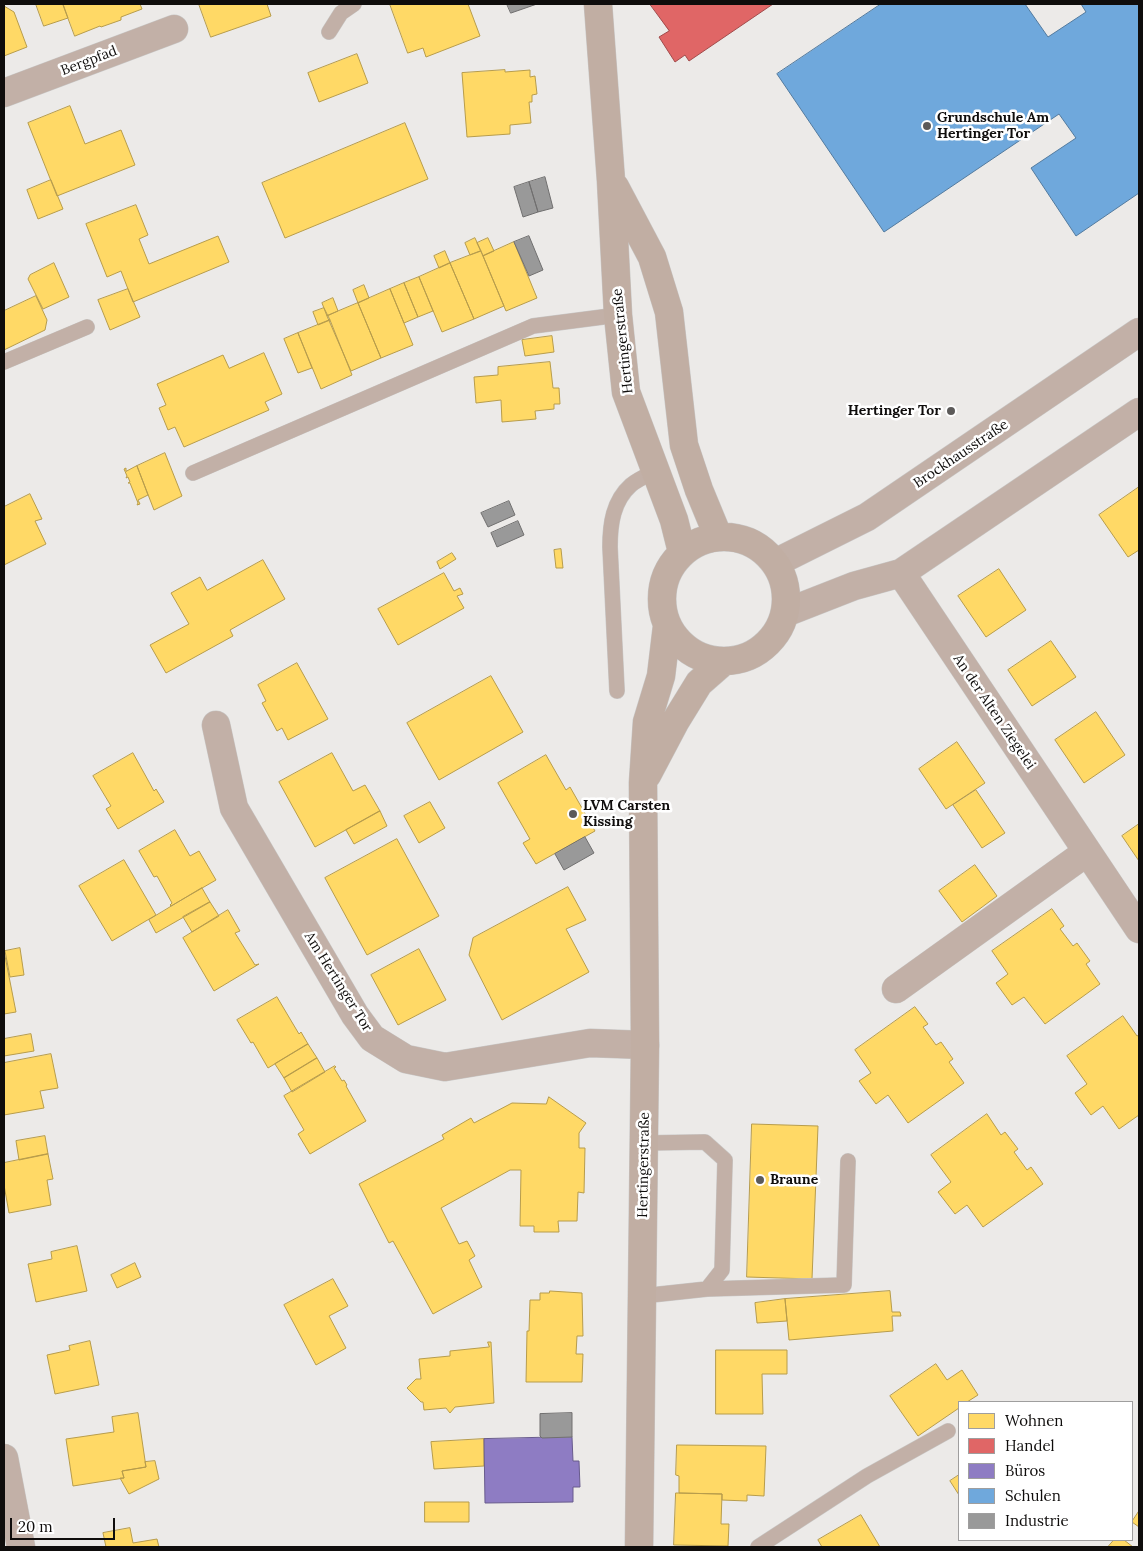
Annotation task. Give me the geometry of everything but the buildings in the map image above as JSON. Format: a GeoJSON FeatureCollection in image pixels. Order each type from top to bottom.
{"type":"FeatureCollection","features":[{"type":"Feature","properties":{"kind":"main road","name":"Hertingerstraße"},"geometry":{"type":"LineString","coordinates":[[598,4],[611,181],[618,315],[626,392],[674,520],[682,552]]}},
{"type":"Feature","properties":{"kind":"main road","name":"Hertingerstraße"},"geometry":{"type":"LineString","coordinates":[[611,181],[652,257],[670,312],[684,445],[699,490],[718,536]]}},
{"type":"Feature","properties":{"kind":"main road","name":"Hertingerstraße"},"geometry":{"type":"LineString","coordinates":[[718,536],[736,537],[756,545],[775,563],[782,575],[786,591],[785,613],[777,632],[762,648],[745,658],[723,662],[710,661],[690,652],[679,644],[666,626],[661,608],[662,587],[668,569],[682,552],[698,542],[718,536]]}},
{"type":"Feature","properties":{"kind":"main road","name":"Hertingerstraße"},"geometry":{"type":"LineString","coordinates":[[639,1547],[645,1045],[643,783],[647,722],[661,676],[666,626]]}},
{"type":"Feature","properties":{"kind":"main road","name":"Hertingerstraße"},"geometry":{"type":"LineString","coordinates":[[643,783],[675,722],[699,683],[723,662]]}},
{"type":"Feature","properties":{"kind":"street","name":"Bergpfad"},"geometry":{"type":"LineString","coordinates":[[4,93],[174,30]]}},
{"type":"Feature","properties":{"kind":"street","name":"Brockhausstraße"},"geometry":{"type":"LineString","coordinates":[[775,563],[867,517],[976,445],[1139,332]]}},
{"type":"Feature","properties":{"kind":"street"},"geometry":{"type":"LineString","coordinates":[[785,613],[854,586],[902,573],[1139,412]]}},
{"type":"Feature","properties":{"kind":"street","name":"An der Alten Ziegelei"},"geometry":{"type":"LineString","coordinates":[[902,573],[1139,929]]}},
{"type":"Feature","properties":{"kind":"street","name":"Am Hertinger Tor"},"geometry":{"type":"LineString","coordinates":[[216,725],[234,808],[355,1014],[372,1038],[406,1059],[445,1067],[590,1043],[645,1045]]}},
{"type":"Feature","properties":{"kind":"street"},"geometry":{"type":"LineString","coordinates":[[896,988],[1087,852]]}},
{"type":"Feature","properties":{"kind":"street"},"geometry":{"type":"LineString","coordinates":[[4,1458],[21,1547]]}},
{"type":"Feature","properties":{"kind":"lane"},"geometry":{"type":"LineString","coordinates":[[329,32],[341,13],[354,4]]}},
{"type":"Feature","properties":{"kind":"lane"},"geometry":{"type":"LineString","coordinates":[[193,473],[533,326],[618,315]]}},
{"type":"Feature","properties":{"kind":"lane"},"geometry":{"type":"LineString","coordinates":[[4,362],[87,327]]}},
{"type":"Feature","properties":{"kind":"lane"},"geometry":{"type":"LineString","coordinates":[[617,691],[610,525],[618,502],[632,484],[656,471]]}},
{"type":"Feature","properties":{"kind":"lane"},"geometry":{"type":"LineString","coordinates":[[644,1143],[705,1142],[725,1160],[722,1270],[707,1289]]}},
{"type":"Feature","properties":{"kind":"lane"},"geometry":{"type":"LineString","coordinates":[[642,1296],[707,1289],[844,1285],[848,1160]]}},
{"type":"Feature","properties":{"kind":"lane"},"geometry":{"type":"LineString","coordinates":[[758,1547],[867,1476],[948,1430]]}},
{"type":"Feature","properties":{"kind":"place","name":"Grundschule Am Hertinger Tor"},"geometry":{"type":"Point","coordinates":[927,126]}},
{"type":"Feature","properties":{"kind":"place","name":"Hertinger Tor"},"geometry":{"type":"Point","coordinates":[951,411]}},
{"type":"Feature","properties":{"kind":"place","name":"LVM Carsten Kissing"},"geometry":{"type":"Point","coordinates":[573,814]}},
{"type":"Feature","properties":{"kind":"place","name":"Braune"},"geometry":{"type":"Point","coordinates":[760,1180]}}]}
